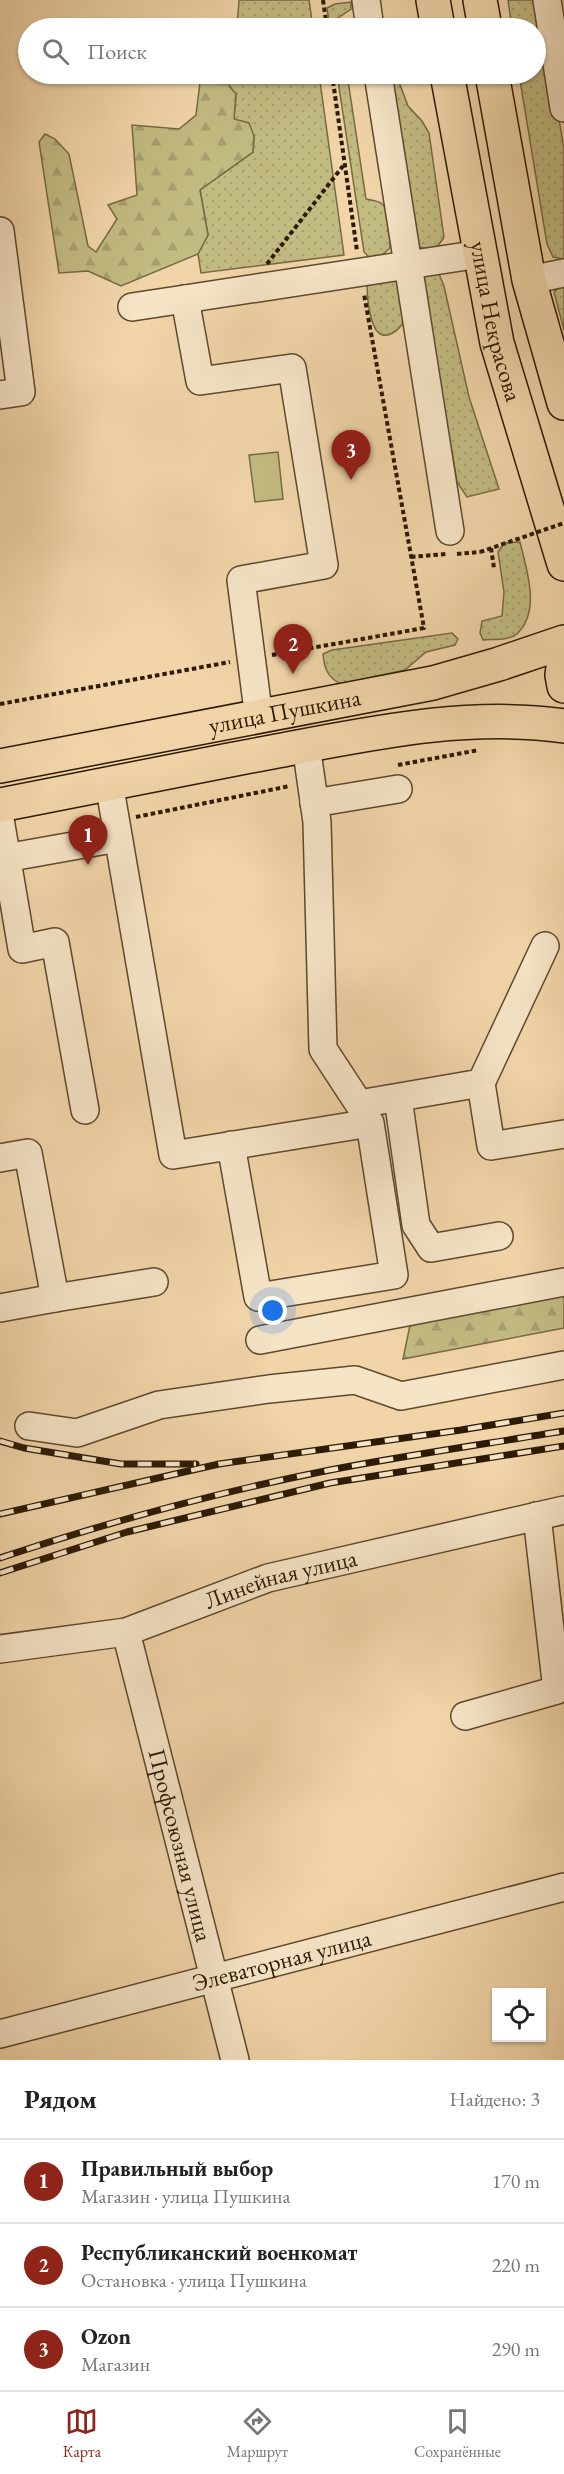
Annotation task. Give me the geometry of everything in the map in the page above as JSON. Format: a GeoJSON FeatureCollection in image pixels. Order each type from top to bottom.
{"type":"FeatureCollection","features":[{"type":"Feature","properties":{"kind":"main road"},"geometry":{"type":"LineString","coordinates":[[433,0],[436,18]]}},
{"type":"Feature","properties":{"kind":"main road"},"geometry":{"type":"LineString","coordinates":[[480,0],[483,18]]}},
{"type":"Feature","properties":{"kind":"main road","name":"улица Некрасова"},"geometry":{"type":"LineString","coordinates":[[449,84],[498,343],[564,564]]}},
{"type":"Feature","properties":{"kind":"main road","name":"улица Некрасова"},"geometry":{"type":"LineString","coordinates":[[494,84],[529,280],[564,403]]}},
{"type":"Feature","properties":{"kind":"main road","name":"улица Пушкина"},"geometry":{"type":"LineString","coordinates":[[1,763],[259,718],[433,683],[564,642]]}},
{"type":"Feature","properties":{"kind":"main road"},"geometry":{"type":"LineString","coordinates":[[564,660],[562,675],[564,686]]}},
{"type":"Feature","properties":{"kind":"main road","name":"улица Пушкина"},"geometry":{"type":"LineString","coordinates":[[0,805],[306,746],[468,722],[528,722],[564,726]]}},
{"type":"Feature","properties":{"kind":"street"},"geometry":{"type":"LineString","coordinates":[[366,0],[369,18]]}},
{"type":"Feature","properties":{"kind":"street"},"geometry":{"type":"LineString","coordinates":[[547,0],[564,108]]}},
{"type":"Feature","properties":{"kind":"street"},"geometry":{"type":"LineString","coordinates":[[380,84],[450,531]]}},
{"type":"Feature","properties":{"kind":"street"},"geometry":{"type":"LineString","coordinates":[[0,231],[21,392],[0,395]]}},
{"type":"Feature","properties":{"kind":"street"},"geometry":{"type":"LineString","coordinates":[[132,308],[480,254]]}},
{"type":"Feature","properties":{"kind":"street"},"geometry":{"type":"LineString","coordinates":[[529,280],[564,273]]}},
{"type":"Feature","properties":{"kind":"street"},"geometry":{"type":"LineString","coordinates":[[186,298],[200,381],[292,368],[324,565],[241,580],[259,718]]}},
{"type":"Feature","properties":{"kind":"street"},"geometry":{"type":"LineString","coordinates":[[306,746],[317,822],[323,1049],[359,1104],[481,1083]]}},
{"type":"Feature","properties":{"kind":"street"},"geometry":{"type":"LineString","coordinates":[[313,792],[393,778]]}},
{"type":"Feature","properties":{"kind":"street"},"geometry":{"type":"LineString","coordinates":[[109,783],[173,1155],[231,1145],[370,1123],[394,1275],[258,1296],[231,1145]]}},
{"type":"Feature","properties":{"kind":"street"},"geometry":{"type":"LineString","coordinates":[[0,819],[3,858],[22,949],[56,942],[85,1110]]}},
{"type":"Feature","properties":{"kind":"street"},"geometry":{"type":"LineString","coordinates":[[3,858],[116,830]]}},
{"type":"Feature","properties":{"kind":"street"},"geometry":{"type":"LineString","coordinates":[[545,946],[481,1083],[491,1146],[564,1134]]}},
{"type":"Feature","properties":{"kind":"street"},"geometry":{"type":"LineString","coordinates":[[398,1098],[416,1225],[431,1248],[499,1236]]}},
{"type":"Feature","properties":{"kind":"street"},"geometry":{"type":"LineString","coordinates":[[0,1158],[28,1153],[55,1298]]}},
{"type":"Feature","properties":{"kind":"street"},"geometry":{"type":"LineString","coordinates":[[0,1308],[154,1282]]}},
{"type":"Feature","properties":{"kind":"street"},"geometry":{"type":"LineString","coordinates":[[260,1340],[564,1282]]}},
{"type":"Feature","properties":{"kind":"street"},"geometry":{"type":"LineString","coordinates":[[30,1426],[77,1433],[159,1406],[268,1389],[355,1380],[401,1396],[564,1365]]}},
{"type":"Feature","properties":{"kind":"street","name":"Линейная улица"},"geometry":{"type":"LineString","coordinates":[[0,1649],[126,1632],[268,1578],[564,1510]]}},
{"type":"Feature","properties":{"kind":"street"},"geometry":{"type":"LineString","coordinates":[[465,1716],[557,1690],[537,1516]]}},
{"type":"Feature","properties":{"kind":"street","name":"Профсоюзная улица"},"geometry":{"type":"LineString","coordinates":[[126,1632],[235,2060]]}},
{"type":"Feature","properties":{"kind":"street","name":"Элеваторная улица"},"geometry":{"type":"LineString","coordinates":[[0,2034],[564,1887]]}},
{"type":"Feature","properties":{"kind":"path"},"geometry":{"type":"LineString","coordinates":[[323,0],[326,18]]}},
{"type":"Feature","properties":{"kind":"path"},"geometry":{"type":"LineString","coordinates":[[0,704],[424,628],[360,272],[333,84]]}},
{"type":"Feature","properties":{"kind":"path"},"geometry":{"type":"LineString","coordinates":[[247,289],[344,166]]}},
{"type":"Feature","properties":{"kind":"path"},"geometry":{"type":"LineString","coordinates":[[480,552],[564,523]]}},
{"type":"Feature","properties":{"kind":"path"},"geometry":{"type":"LineString","coordinates":[[491,548],[495,568]]}},
{"type":"Feature","properties":{"kind":"path"},"geometry":{"type":"LineString","coordinates":[[393,778],[487,748]]}},
{"type":"Feature","properties":{"kind":"path"},"geometry":{"type":"LineString","coordinates":[[116,830],[313,792]]}},
{"type":"Feature","properties":{"kind":"green space"},"geometry":{"type":"Polygon","coordinates":[[[239,0],[309,0],[312,18],[238,18],[239,0]]]}},
{"type":"Feature","properties":{"kind":"green space"},"geometry":{"type":"Polygon","coordinates":[[[508,0],[539,0],[542,18],[511,18],[508,0]]]}},
{"type":"Feature","properties":{"kind":"green space"},"geometry":{"type":"Polygon","coordinates":[[[351,2],[351,9],[338,18],[328,18],[327,8],[335,4],[351,2]]]}},
{"type":"Feature","properties":{"kind":"green space"},"geometry":{"type":"Polygon","coordinates":[[[546,42],[564,149],[564,259],[553,257],[547,244],[521,84],[546,84],[546,42]]]}},
{"type":"Feature","properties":{"kind":"green space"},"geometry":{"type":"Polygon","coordinates":[[[200,84],[229,84],[236,94],[234,119],[249,123],[254,136],[253,152],[200,190],[208,235],[198,254],[121,286],[88,271],[59,273],[39,142],[45,134],[55,139],[69,154],[88,246],[96,252],[117,219],[108,205],[137,195],[132,125],[179,129],[196,115],[200,84]]]}},
{"type":"Feature","properties":{"kind":"green space"},"geometry":{"type":"Polygon","coordinates":[[[227,84],[320,84],[344,255],[201,273],[198,254],[208,235],[200,190],[253,152],[254,136],[234,119],[236,94],[227,84]]]}},
{"type":"Feature","properties":{"kind":"green space"},"geometry":{"type":"Polygon","coordinates":[[[339,84],[349,84],[366,199],[381,203],[385,207],[391,230],[390,248],[382,255],[370,258],[364,252],[339,84]]]}},
{"type":"Feature","properties":{"kind":"green space"},"geometry":{"type":"Polygon","coordinates":[[[388,84],[400,84],[408,106],[422,121],[429,133],[444,237],[434,248],[419,247],[388,84]]]}},
{"type":"Feature","properties":{"kind":"green space"},"geometry":{"type":"Polygon","coordinates":[[[439,274],[444,286],[469,397],[499,489],[467,497],[457,482],[424,291],[424,277],[439,274]]]}},
{"type":"Feature","properties":{"kind":"green space"},"geometry":{"type":"Polygon","coordinates":[[[368,275],[400,278],[406,301],[406,315],[397,330],[387,335],[378,332],[370,314],[368,275]]]}},
{"type":"Feature","properties":{"kind":"green space"},"geometry":{"type":"Polygon","coordinates":[[[564,283],[564,330],[554,292],[564,283]]]}},
{"type":"Feature","properties":{"kind":"green space"},"geometry":{"type":"Polygon","coordinates":[[[278,452],[283,499],[255,502],[249,455],[278,452]]]}},
{"type":"Feature","properties":{"kind":"green space"},"geometry":{"type":"Polygon","coordinates":[[[520,542],[530,589],[529,613],[525,624],[515,636],[483,640],[480,633],[482,621],[502,616],[504,592],[498,552],[504,543],[520,542]]]}},
{"type":"Feature","properties":{"kind":"green space"},"geometry":{"type":"Polygon","coordinates":[[[452,633],[458,639],[455,645],[426,652],[405,670],[341,684],[330,676],[324,664],[323,654],[332,650],[452,633]]]}},
{"type":"Feature","properties":{"kind":"green space"},"geometry":{"type":"Polygon","coordinates":[[[564,1295],[564,1328],[403,1359],[410,1325],[564,1295]]]}},
{"type":"Feature","properties":{"kind":"railway"},"geometry":{"type":"LineString","coordinates":[[0,1514],[219,1464],[564,1413]]}},
{"type":"Feature","properties":{"kind":"railway"},"geometry":{"type":"LineString","coordinates":[[0,1558],[122,1520],[246,1488],[418,1454],[564,1431]]}},
{"type":"Feature","properties":{"kind":"railway"},"geometry":{"type":"LineString","coordinates":[[0,1441],[24,1448],[121,1464],[196,1464]]}},
{"type":"Feature","properties":{"kind":"railway"},"geometry":{"type":"LineString","coordinates":[[0,1573],[127,1532],[330,1483],[564,1446]]}},
{"type":"Feature","properties":{"kind":"place","name":"Ozon"},"geometry":{"type":"Point","coordinates":[351,480]}},
{"type":"Feature","properties":{"kind":"place","name":"Республиканский военкомат"},"geometry":{"type":"Point","coordinates":[293,674]}},
{"type":"Feature","properties":{"kind":"place","name":"Правильный выбор"},"geometry":{"type":"Point","coordinates":[88,865]}}]}
